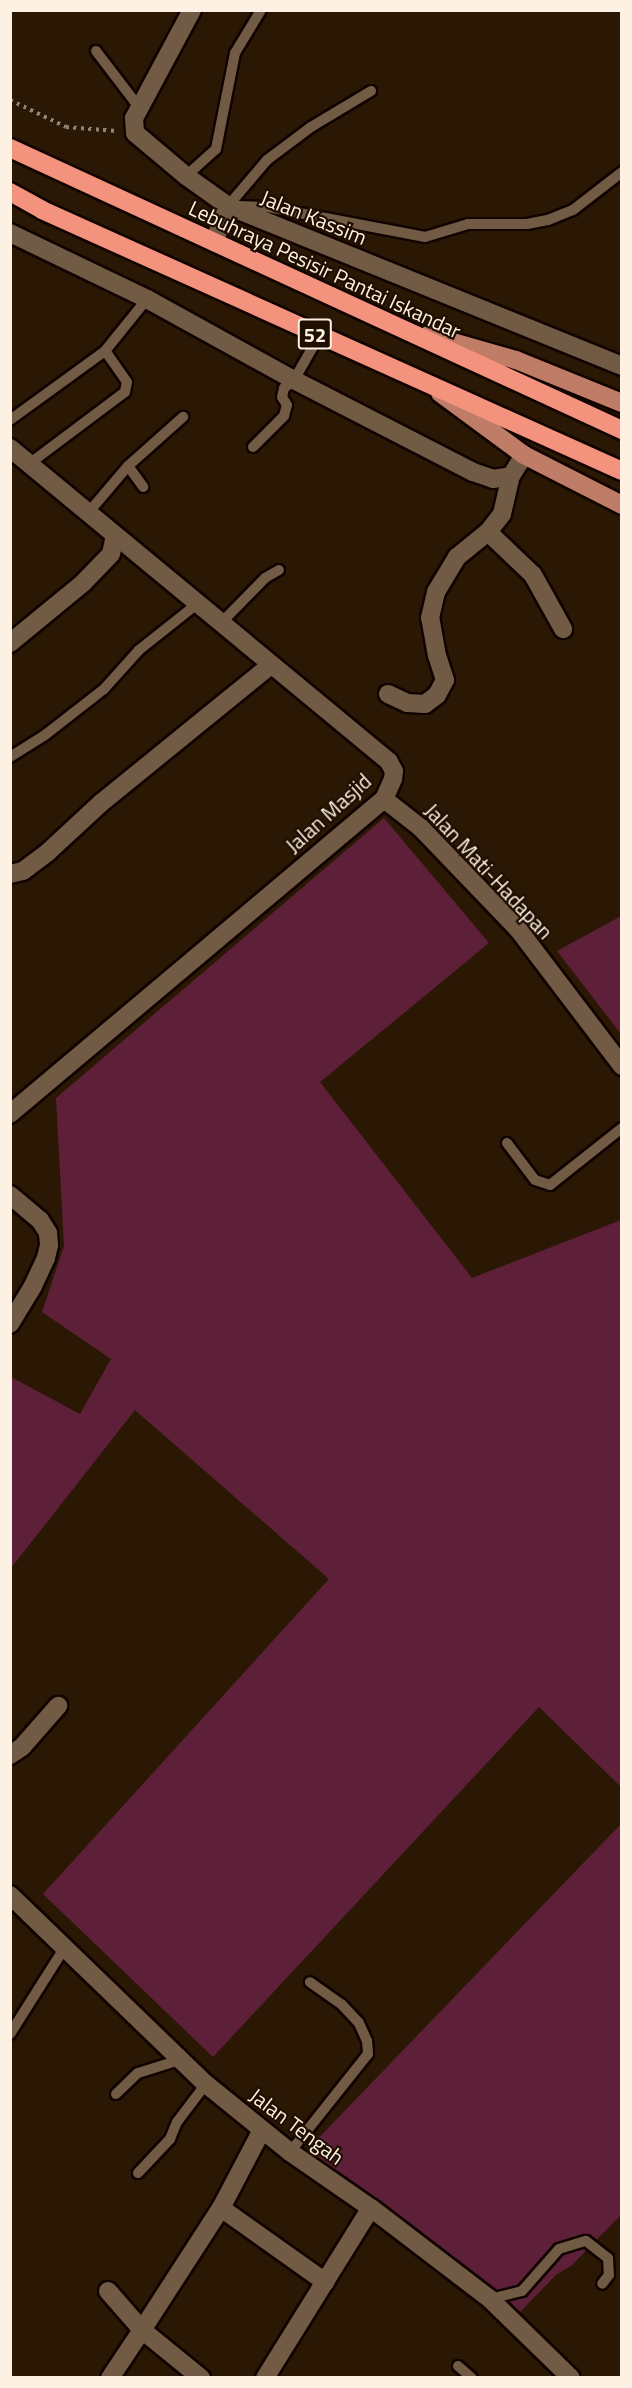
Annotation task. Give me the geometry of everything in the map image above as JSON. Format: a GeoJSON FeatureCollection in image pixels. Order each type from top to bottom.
{"type":"FeatureCollection","features":[{"type":"Feature","properties":{"kind":"highway","name":"Lebuhraya Pesisir Pantai Iskandar"},"geometry":{"type":"LineString","coordinates":[[10,148],[621,430]]}},
{"type":"Feature","properties":{"kind":"highway","name":"52"},"geometry":{"type":"LineString","coordinates":[[10,192],[42,210],[621,471]]}},
{"type":"Feature","properties":{"kind":"highway"},"geometry":{"type":"LineString","coordinates":[[10,200],[42,210]]}},
{"type":"Feature","properties":{"kind":"main road"},"geometry":{"type":"LineString","coordinates":[[389,324],[516,360],[621,402]]}},
{"type":"Feature","properties":{"kind":"main road"},"geometry":{"type":"LineString","coordinates":[[433,388],[524,455],[621,505]]}},
{"type":"Feature","properties":{"kind":"street"},"geometry":{"type":"LineString","coordinates":[[135,133],[134,118],[138,106],[192,10]]}},
{"type":"Feature","properties":{"kind":"street","name":"Jalan Kassim"},"geometry":{"type":"LineString","coordinates":[[135,133],[186,176],[228,206],[621,366]]}},
{"type":"Feature","properties":{"kind":"street"},"geometry":{"type":"LineString","coordinates":[[214,242],[228,206]]}},
{"type":"Feature","properties":{"kind":"street"},"geometry":{"type":"LineString","coordinates":[[10,233],[147,299],[294,380],[473,472],[493,479],[511,476]]}},
{"type":"Feature","properties":{"kind":"street","name":"Jalan Masjid"},"geometry":{"type":"LineString","coordinates":[[10,448],[389,762],[394,771],[384,799],[10,1114]]}},
{"type":"Feature","properties":{"kind":"street"},"geometry":{"type":"LineString","coordinates":[[388,694],[407,703],[425,704],[437,694],[445,680],[437,656],[430,618],[436,592],[457,557],[488,532],[502,514],[511,476],[524,455]]}},
{"type":"Feature","properties":{"kind":"street"},"geometry":{"type":"LineString","coordinates":[[488,532],[533,575],[563,629]]}},
{"type":"Feature","properties":{"kind":"street"},"geometry":{"type":"LineString","coordinates":[[10,643],[83,583],[111,554],[115,535]]}},
{"type":"Feature","properties":{"kind":"street"},"geometry":{"type":"LineString","coordinates":[[10,874],[23,871],[48,852],[101,803],[271,664]]}},
{"type":"Feature","properties":{"kind":"street","name":"Jalan Mati-Hadapan"},"geometry":{"type":"LineString","coordinates":[[384,799],[421,828],[518,929],[621,1066]]}},
{"type":"Feature","properties":{"kind":"street"},"geometry":{"type":"LineString","coordinates":[[10,1195],[40,1220],[48,1233],[49,1245],[46,1258],[33,1286],[10,1324]]}},
{"type":"Feature","properties":{"kind":"street"},"geometry":{"type":"LineString","coordinates":[[10,1755],[22,1747],[58,1706]]}},
{"type":"Feature","properties":{"kind":"street","name":"Jalan Tengah"},"geometry":{"type":"LineString","coordinates":[[10,1895],[183,2059],[206,2084],[290,2152],[371,2208],[490,2299],[571,2378]]}},
{"type":"Feature","properties":{"kind":"street"},"geometry":{"type":"LineString","coordinates":[[110,2378],[221,2208],[262,2130]]}},
{"type":"Feature","properties":{"kind":"street"},"geometry":{"type":"LineString","coordinates":[[221,2208],[325,2282]]}},
{"type":"Feature","properties":{"kind":"street"},"geometry":{"type":"LineString","coordinates":[[265,2378],[371,2208]]}},
{"type":"Feature","properties":{"kind":"street"},"geometry":{"type":"LineString","coordinates":[[108,2291],[142,2330],[201,2378]]}},
{"type":"Feature","properties":{"kind":"lane"},"geometry":{"type":"LineString","coordinates":[[186,176],[216,149],[235,53],[261,10]]}},
{"type":"Feature","properties":{"kind":"lane"},"geometry":{"type":"LineString","coordinates":[[96,51],[138,106]]}},
{"type":"Feature","properties":{"kind":"lane"},"geometry":{"type":"LineString","coordinates":[[228,206],[267,160],[311,127],[371,91]]}},
{"type":"Feature","properties":{"kind":"lane"},"geometry":{"type":"LineString","coordinates":[[228,206],[268,207],[425,237],[468,224],[527,224],[549,220],[573,210],[621,172]]}},
{"type":"Feature","properties":{"kind":"lane"},"geometry":{"type":"LineString","coordinates":[[10,420],[105,351],[147,299]]}},
{"type":"Feature","properties":{"kind":"lane"},"geometry":{"type":"LineString","coordinates":[[253,447],[285,416],[287,405],[283,392],[294,380],[319,336]]}},
{"type":"Feature","properties":{"kind":"lane"},"geometry":{"type":"LineString","coordinates":[[29,464],[125,392],[127,381],[105,351]]}},
{"type":"Feature","properties":{"kind":"lane"},"geometry":{"type":"LineString","coordinates":[[88,513],[128,466],[183,417]]}},
{"type":"Feature","properties":{"kind":"lane"},"geometry":{"type":"LineString","coordinates":[[128,466],[143,488]]}},
{"type":"Feature","properties":{"kind":"lane"},"geometry":{"type":"LineString","coordinates":[[221,623],[265,578],[279,570]]}},
{"type":"Feature","properties":{"kind":"lane"},"geometry":{"type":"LineString","coordinates":[[10,757],[45,735],[104,689],[139,650],[197,604]]}},
{"type":"Feature","properties":{"kind":"lane"},"geometry":{"type":"LineString","coordinates":[[507,1143],[535,1180],[550,1185],[621,1128]]}},
{"type":"Feature","properties":{"kind":"lane"},"geometry":{"type":"LineString","coordinates":[[10,2034],[65,1947]]}},
{"type":"Feature","properties":{"kind":"lane"},"geometry":{"type":"LineString","coordinates":[[290,2152],[368,2054],[367,2041],[359,2023],[341,2004],[310,1982]]}},
{"type":"Feature","properties":{"kind":"lane"},"geometry":{"type":"LineString","coordinates":[[116,2094],[138,2073],[183,2059]]}},
{"type":"Feature","properties":{"kind":"lane"},"geometry":{"type":"LineString","coordinates":[[138,2173],[170,2139],[177,2122],[206,2084]]}},
{"type":"Feature","properties":{"kind":"lane"},"geometry":{"type":"LineString","coordinates":[[490,2299],[522,2291],[559,2249],[586,2241],[608,2258],[609,2275],[602,2284]]}},
{"type":"Feature","properties":{"kind":"lane"},"geometry":{"type":"LineString","coordinates":[[458,2366],[472,2378]]}},
{"type":"Feature","properties":{"kind":"path"},"geometry":{"type":"LineString","coordinates":[[10,100],[66,127],[135,133]]}},
{"type":"Feature","properties":{"kind":"shaded area"},"geometry":{"type":"Polygon","coordinates":[[[384,818],[489,943],[320,1082],[472,1278],[621,1220],[621,1787],[539,1707],[213,2057],[43,1894],[329,1579],[135,1410],[11,1568],[11,1377],[80,1414],[111,1359],[42,1312],[64,1246],[56,1098],[384,818]]]}},
{"type":"Feature","properties":{"kind":"shaded area"},"geometry":{"type":"Polygon","coordinates":[[[621,916],[621,1034],[557,951],[621,916]]]}},
{"type":"Feature","properties":{"kind":"shaded area"},"geometry":{"type":"Polygon","coordinates":[[[621,1824],[621,2215],[571,2266],[557,2274],[519,2313],[307,2150],[621,1824]]]}}]}
